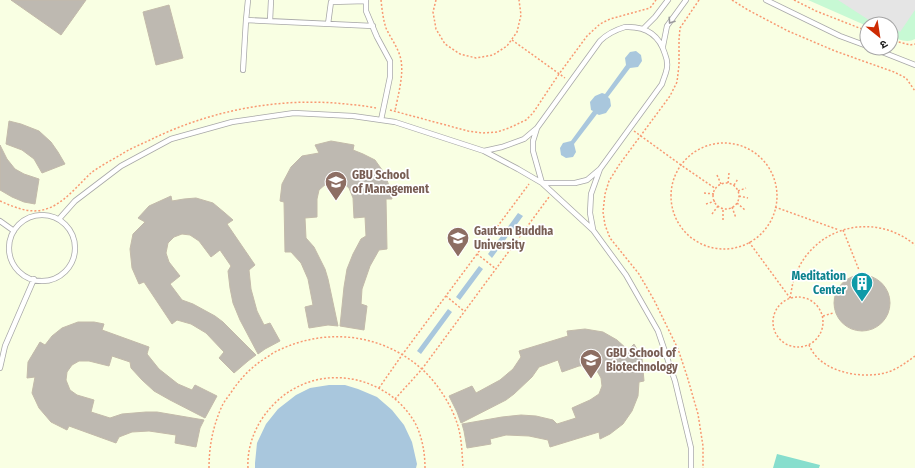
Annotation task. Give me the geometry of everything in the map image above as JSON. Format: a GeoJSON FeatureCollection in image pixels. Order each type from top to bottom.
{"type":"FeatureCollection","features":[{"type":"Feature","properties":{"kind":"lane"},"geometry":{"type":"LineString","coordinates":[[243,70],[248,0]]}},
{"type":"Feature","properties":{"kind":"lane"},"geometry":{"type":"LineString","coordinates":[[270,21],[271,0]]}},
{"type":"Feature","properties":{"kind":"lane"},"geometry":{"type":"LineString","coordinates":[[643,29],[656,17],[668,0]]}},
{"type":"Feature","properties":{"kind":"lane"},"geometry":{"type":"LineString","coordinates":[[662,46],[667,26],[686,0]]}},
{"type":"Feature","properties":{"kind":"lane"},"geometry":{"type":"LineString","coordinates":[[766,0],[840,36],[859,43]]}},
{"type":"Feature","properties":{"kind":"lane"},"geometry":{"type":"LineString","coordinates":[[328,24],[331,2],[366,1],[366,11],[390,61],[390,77],[381,120]]}},
{"type":"Feature","properties":{"kind":"lane"},"geometry":{"type":"LineString","coordinates":[[246,20],[373,26]]}},
{"type":"Feature","properties":{"kind":"lane"},"geometry":{"type":"LineString","coordinates":[[484,151],[524,139],[537,128],[605,36],[616,29],[625,27],[643,29],[652,34],[658,39],[667,59],[666,72],[662,84],[600,169],[587,180],[575,183],[542,182]]}},
{"type":"Feature","properties":{"kind":"lane"},"geometry":{"type":"LineString","coordinates":[[892,56],[915,65]]}},
{"type":"Feature","properties":{"kind":"lane"},"geometry":{"type":"LineString","coordinates":[[59,219],[75,201],[121,166],[171,139],[232,122],[294,113],[353,116],[395,122],[484,151],[542,182],[593,230],[626,275],[658,331],[675,381],[692,448],[692,468]]}},
{"type":"Feature","properties":{"kind":"lane"},"geometry":{"type":"LineString","coordinates":[[537,128],[533,141],[533,151],[542,182]]}},
{"type":"Feature","properties":{"kind":"lane"},"geometry":{"type":"LineString","coordinates":[[593,230],[590,213],[591,194],[600,169]]}},
{"type":"Feature","properties":{"kind":"lane"},"geometry":{"type":"LineString","coordinates":[[34,216],[50,216],[59,219],[68,226],[74,239],[75,253],[71,264],[62,274],[50,280],[39,281],[25,276],[17,269],[10,256],[9,243],[14,231],[21,223],[34,216]]}},
{"type":"Feature","properties":{"kind":"lane"},"geometry":{"type":"LineString","coordinates":[[0,221],[14,231]]}},
{"type":"Feature","properties":{"kind":"lane"},"geometry":{"type":"LineString","coordinates":[[0,368],[5,346],[34,279]]}},
{"type":"Feature","properties":{"kind":"path"},"geometry":{"type":"LineString","coordinates":[[436,0],[433,12],[436,29],[445,44],[460,54],[476,58],[493,54],[507,46],[512,40],[517,32],[521,15],[519,0]]}},
{"type":"Feature","properties":{"kind":"path"},"geometry":{"type":"LineString","coordinates":[[700,0],[680,28],[677,82],[670,96],[619,165],[609,181],[605,194],[603,212],[610,238],[639,274],[647,287],[678,349],[698,414],[703,446],[703,468]]}},
{"type":"Feature","properties":{"kind":"path"},"geometry":{"type":"LineString","coordinates":[[732,0],[788,31],[835,51],[894,72],[906,78],[915,91]]}},
{"type":"Feature","properties":{"kind":"path"},"geometry":{"type":"LineString","coordinates":[[794,0],[816,11],[859,28]]}},
{"type":"Feature","properties":{"kind":"path"},"geometry":{"type":"LineString","coordinates":[[512,40],[571,82]]}},
{"type":"Feature","properties":{"kind":"path"},"geometry":{"type":"LineString","coordinates":[[899,42],[910,45],[915,44]]}},
{"type":"Feature","properties":{"kind":"path"},"geometry":{"type":"LineString","coordinates":[[630,128],[716,189]]}},
{"type":"Feature","properties":{"kind":"path"},"geometry":{"type":"LineString","coordinates":[[721,143],[740,146],[760,157],[771,171],[777,194],[774,215],[763,232],[746,245],[726,249],[708,247],[688,236],[676,221],[670,199],[674,177],[681,165],[684,160],[699,149],[721,143]]}},
{"type":"Feature","properties":{"kind":"path"},"geometry":{"type":"LineString","coordinates":[[728,183],[729,173]]}},
{"type":"Feature","properties":{"kind":"path"},"geometry":{"type":"LineString","coordinates":[[717,175],[721,184]]}},
{"type":"Feature","properties":{"kind":"path"},"geometry":{"type":"LineString","coordinates":[[379,388],[534,178]]}},
{"type":"Feature","properties":{"kind":"path"},"geometry":{"type":"LineString","coordinates":[[734,185],[738,179]]}},
{"type":"Feature","properties":{"kind":"path"},"geometry":{"type":"LineString","coordinates":[[728,183],[734,185],[739,196],[737,203],[729,208],[719,206],[715,201],[714,194],[716,189],[721,184],[728,183]]}},
{"type":"Feature","properties":{"kind":"path"},"geometry":{"type":"LineString","coordinates":[[738,191],[746,188]]}},
{"type":"Feature","properties":{"kind":"path"},"geometry":{"type":"LineString","coordinates":[[395,399],[422,369],[552,192]]}},
{"type":"Feature","properties":{"kind":"path"},"geometry":{"type":"LineString","coordinates":[[704,193],[714,194]]}},
{"type":"Feature","properties":{"kind":"path"},"geometry":{"type":"LineString","coordinates":[[739,196],[748,198]]}},
{"type":"Feature","properties":{"kind":"path"},"geometry":{"type":"LineString","coordinates":[[706,204],[715,201]]}},
{"type":"Feature","properties":{"kind":"path"},"geometry":{"type":"LineString","coordinates":[[737,203],[745,210]]}},
{"type":"Feature","properties":{"kind":"path"},"geometry":{"type":"LineString","coordinates":[[712,214],[719,206]]}},
{"type":"Feature","properties":{"kind":"path"},"geometry":{"type":"LineString","coordinates":[[732,207],[736,218]]}},
{"type":"Feature","properties":{"kind":"path"},"geometry":{"type":"LineString","coordinates":[[775,207],[840,231]]}},
{"type":"Feature","properties":{"kind":"path"},"geometry":{"type":"LineString","coordinates":[[723,208],[723,220]]}},
{"type":"Feature","properties":{"kind":"path"},"geometry":{"type":"LineString","coordinates":[[790,298],[798,269],[805,257],[815,245],[826,237],[840,231],[853,227],[868,226],[881,228],[897,233],[915,245]]}},
{"type":"Feature","properties":{"kind":"path"},"geometry":{"type":"LineString","coordinates":[[843,230],[859,270]]}},
{"type":"Feature","properties":{"kind":"path"},"geometry":{"type":"LineString","coordinates":[[749,242],[790,298]]}},
{"type":"Feature","properties":{"kind":"path"},"geometry":{"type":"LineString","coordinates":[[477,254],[496,269]]}},
{"type":"Feature","properties":{"kind":"path"},"geometry":{"type":"LineString","coordinates":[[446,296],[464,312]]}},
{"type":"Feature","properties":{"kind":"path"},"geometry":{"type":"LineString","coordinates":[[800,297],[810,300],[818,306],[823,316],[824,324],[821,333],[815,341],[797,348],[787,345],[779,339],[774,330],[773,321],[776,311],[782,303],[790,298],[800,297]]}},
{"type":"Feature","properties":{"kind":"path"},"geometry":{"type":"LineString","coordinates":[[823,316],[833,313]]}},
{"type":"Feature","properties":{"kind":"path"},"geometry":{"type":"LineString","coordinates":[[209,468],[209,452],[213,428],[222,405],[239,381],[253,367],[278,350],[297,342],[322,337],[344,336],[367,340],[395,350],[413,362],[432,378],[446,399],[458,424],[462,446],[463,468]]}},
{"type":"Feature","properties":{"kind":"path"},"geometry":{"type":"LineString","coordinates":[[808,345],[820,360],[832,368],[847,373],[861,375],[890,371],[904,364],[915,356]]}},
{"type":"Feature","properties":{"kind":"path"},"geometry":{"type":"LineString","coordinates":[[248,468],[250,444],[256,428],[276,401],[286,393],[304,383],[323,378],[339,377],[357,379],[371,384],[389,394],[400,403],[418,429],[424,452],[425,468]]}},
{"type":"Feature","properties":{"kind":"shaded area","name":"Gautam Buddha University"},"geometry":{"type":"Polygon","coordinates":[[[0,0],[915,0],[915,468],[0,468],[0,0]]]}},
{"type":"Feature","properties":{"kind":"shaded area"},"geometry":{"type":"Polygon","coordinates":[[[838,0],[915,0],[915,10],[900,32],[899,16],[863,16],[838,0]]]}},
{"type":"Feature","properties":{"kind":"shaded area"},"geometry":{"type":"Polygon","coordinates":[[[636,51],[641,55],[642,61],[638,67],[630,68],[608,97],[610,99],[611,106],[606,113],[599,115],[597,114],[574,144],[576,152],[573,157],[566,158],[561,155],[560,148],[563,143],[571,141],[593,111],[591,110],[590,102],[595,96],[602,93],[605,94],[626,65],[625,58],[630,52],[636,51]]]}},
{"type":"Feature","properties":{"kind":"shaded area"},"geometry":{"type":"Polygon","coordinates":[[[518,213],[523,216],[492,258],[488,254],[518,213]]]}},
{"type":"Feature","properties":{"kind":"shaded area"},"geometry":{"type":"Polygon","coordinates":[[[479,266],[483,269],[460,300],[456,297],[479,266]]]}},
{"type":"Feature","properties":{"kind":"shaded area"},"geometry":{"type":"Polygon","coordinates":[[[448,309],[452,312],[421,354],[417,351],[448,309]]]}},
{"type":"Feature","properties":{"kind":"shaded area"},"geometry":{"type":"Polygon","coordinates":[[[329,385],[345,385],[358,389],[377,397],[392,410],[404,425],[412,442],[417,464],[416,468],[255,468],[257,443],[266,424],[278,409],[296,395],[310,388],[329,385]]]}},
{"type":"Feature","properties":{"kind":"shaded area"},"geometry":{"type":"Polygon","coordinates":[[[777,454],[820,465],[819,468],[773,468],[777,454]]]}},
{"type":"Feature","properties":{"kind":"green space"},"geometry":{"type":"Polygon","coordinates":[[[808,0],[915,0],[915,39],[906,41],[899,39],[899,16],[859,16],[859,22],[808,0]]]}},
{"type":"Feature","properties":{"kind":"building"},"geometry":{"type":"Polygon","coordinates":[[[11,0],[86,0],[61,35],[11,0]]]}},
{"type":"Feature","properties":{"kind":"building"},"geometry":{"type":"Polygon","coordinates":[[[169,5],[183,58],[156,65],[143,12],[169,5]]]}},
{"type":"Feature","properties":{"kind":"building"},"geometry":{"type":"Polygon","coordinates":[[[9,121],[39,131],[51,142],[65,164],[42,173],[34,159],[22,150],[6,144],[9,121]]]}},
{"type":"Feature","properties":{"kind":"building"},"geometry":{"type":"Polygon","coordinates":[[[331,141],[354,145],[353,150],[375,160],[385,174],[392,199],[386,199],[387,249],[379,250],[370,266],[362,289],[361,304],[367,306],[364,330],[340,326],[347,269],[361,239],[366,236],[365,217],[354,218],[353,198],[349,188],[343,183],[334,181],[327,183],[319,190],[317,199],[317,217],[305,218],[306,238],[314,247],[325,269],[338,326],[328,325],[309,328],[305,307],[313,305],[308,279],[301,263],[291,252],[285,252],[284,202],[280,201],[282,184],[291,167],[302,156],[319,153],[315,145],[331,141]]]}},
{"type":"Feature","properties":{"kind":"building"},"geometry":{"type":"Polygon","coordinates":[[[0,145],[7,159],[15,169],[39,179],[35,204],[24,202],[0,190],[0,145]]]}},
{"type":"Feature","properties":{"kind":"building"},"geometry":{"type":"Polygon","coordinates":[[[171,196],[172,201],[196,198],[213,203],[233,220],[227,224],[255,265],[249,270],[251,289],[257,311],[264,325],[270,323],[280,341],[258,354],[233,303],[228,271],[231,266],[220,250],[211,257],[199,241],[190,235],[182,234],[174,237],[168,243],[166,253],[169,262],[180,276],[170,284],[182,300],[215,316],[256,355],[234,373],[219,358],[224,352],[206,333],[191,324],[177,320],[172,324],[144,282],[139,284],[132,268],[130,249],[133,234],[145,222],[138,218],[149,206],[171,196]]]}},
{"type":"Feature","properties":{"kind":"building","name":"Meditation Center"},"geometry":{"type":"Polygon","coordinates":[[[857,275],[867,275],[882,283],[888,292],[890,303],[888,314],[882,323],[867,331],[857,331],[846,326],[839,319],[834,308],[834,298],[839,287],[846,280],[857,275]]]}},
{"type":"Feature","properties":{"kind":"building"},"geometry":{"type":"Polygon","coordinates":[[[78,322],[94,322],[104,324],[102,330],[149,347],[147,354],[159,369],[178,384],[192,390],[195,385],[217,396],[205,418],[154,391],[131,368],[130,362],[112,356],[109,366],[89,361],[79,361],[72,365],[67,372],[66,380],[70,390],[77,395],[94,400],[91,412],[110,418],[122,414],[157,412],[204,420],[200,428],[196,447],[175,443],[176,435],[149,431],[132,432],[119,437],[116,443],[69,426],[67,430],[51,422],[39,408],[32,393],[35,377],[27,378],[28,362],[40,342],[45,345],[52,336],[62,328],[78,322]]]}},
{"type":"Feature","properties":{"kind":"building"},"geometry":{"type":"Polygon","coordinates":[[[585,329],[603,332],[617,340],[628,350],[634,344],[642,358],[644,381],[639,382],[638,396],[632,411],[623,424],[610,434],[600,439],[599,432],[550,447],[548,440],[529,436],[506,435],[490,439],[491,444],[467,448],[462,424],[521,415],[536,416],[553,420],[557,424],[576,418],[572,408],[599,394],[602,386],[601,378],[597,371],[588,365],[579,366],[562,372],[558,360],[539,367],[532,377],[506,400],[461,423],[449,396],[472,386],[476,393],[500,380],[513,369],[521,357],[519,351],[568,336],[567,331],[585,329]]]}},
{"type":"Feature","properties":{"kind":"place","name":"GBU School of Management"},"geometry":{"type":"Point","coordinates":[336,202]}},
{"type":"Feature","properties":{"kind":"place","name":"Gautam Buddha University"},"geometry":{"type":"Point","coordinates":[458,258]}},
{"type":"Feature","properties":{"kind":"place","name":"Meditation Center"},"geometry":{"type":"Point","coordinates":[862,302]}},
{"type":"Feature","properties":{"kind":"place","name":"GBU School of Biotechnology"},"geometry":{"type":"Point","coordinates":[591,380]}}]}
